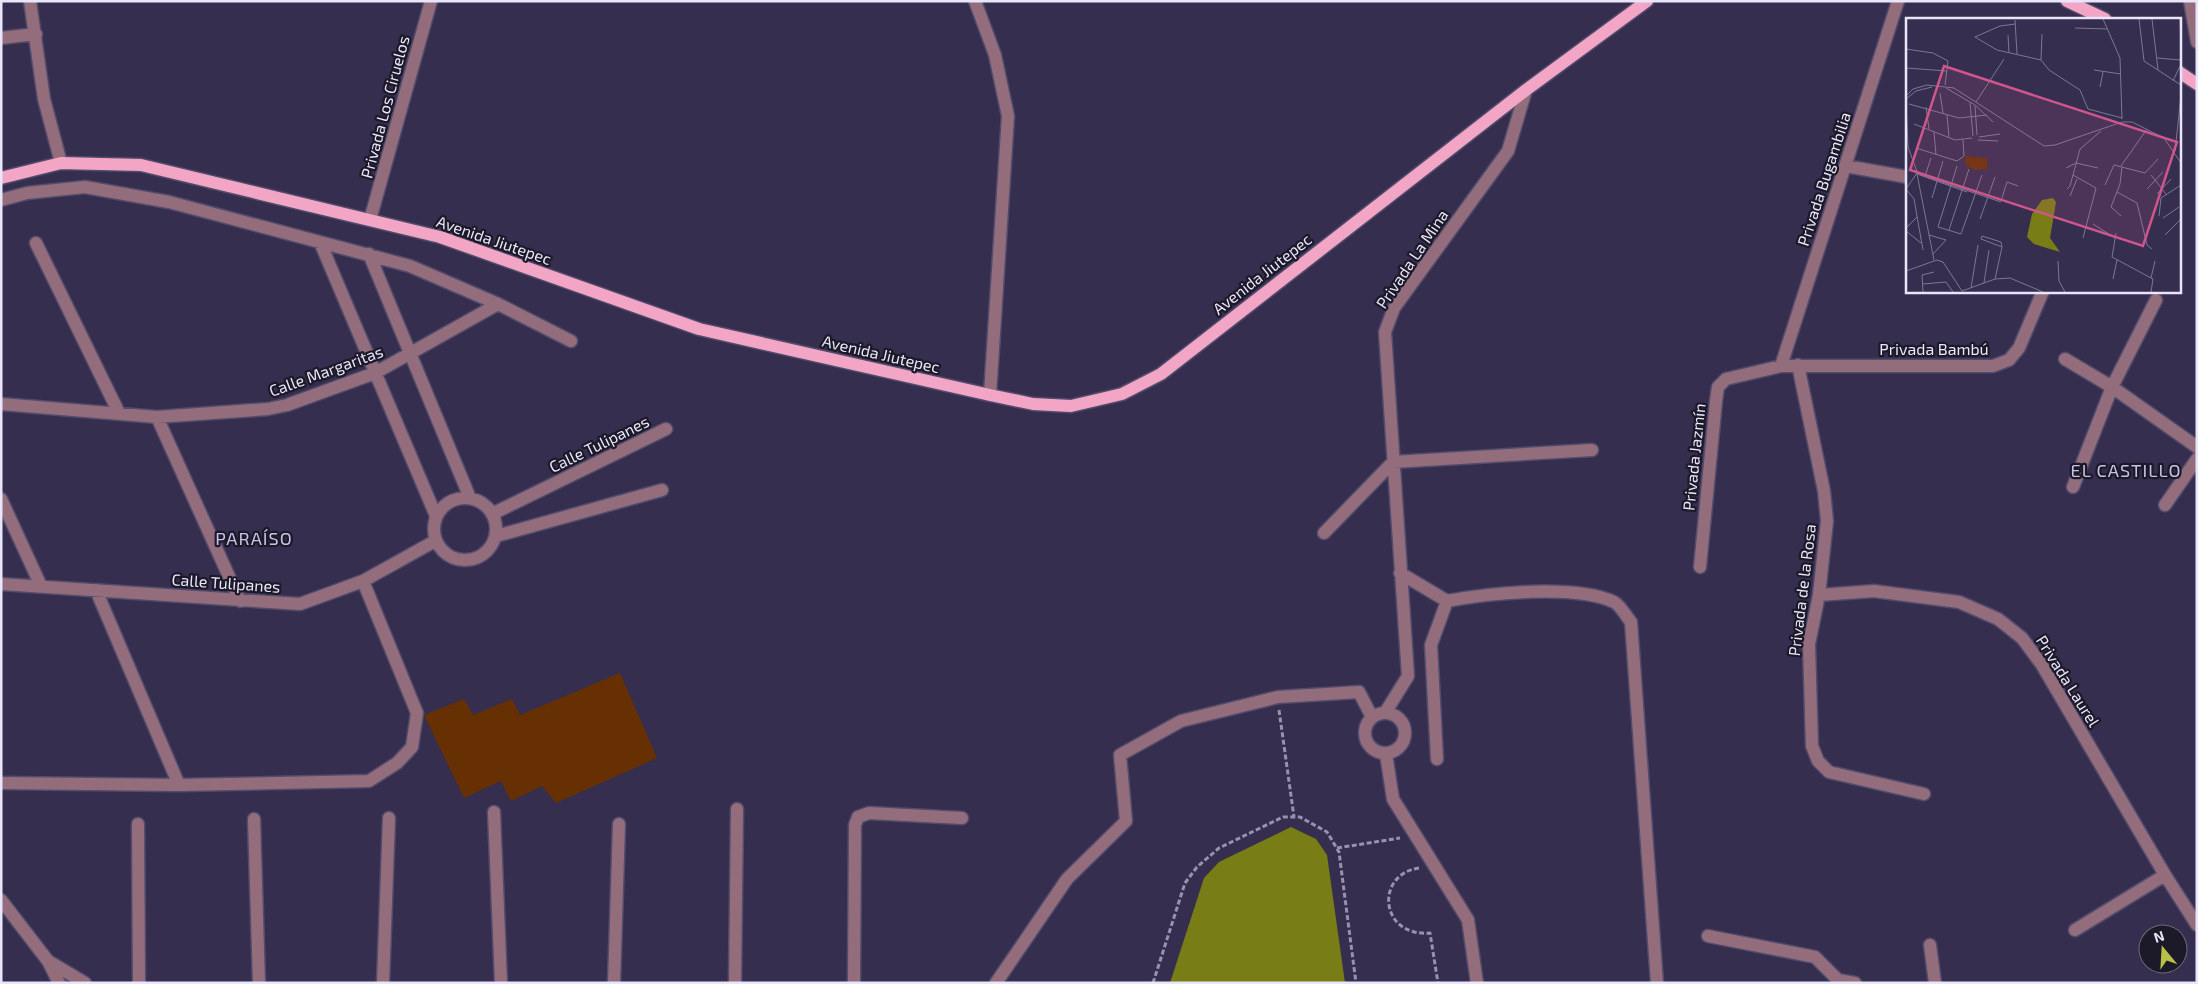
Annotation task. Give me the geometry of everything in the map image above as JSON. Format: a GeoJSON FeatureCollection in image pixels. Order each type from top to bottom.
{"type":"FeatureCollection","features":[{"type":"Feature","properties":{"kind":"main road","name":"Avenida Jiutepec"},"geometry":{"type":"LineString","coordinates":[[1,178],[61,163],[141,165],[440,237],[698,329],[1033,404],[1071,406],[1122,394],[1161,374],[1526,90],[1647,1]]}},
{"type":"Feature","properties":{"kind":"main road"},"geometry":{"type":"LineString","coordinates":[[2067,1],[2103,18]]}},
{"type":"Feature","properties":{"kind":"main road"},"geometry":{"type":"LineString","coordinates":[[2180,73],[2197,84]]}},
{"type":"Feature","properties":{"kind":"street"},"geometry":{"type":"LineString","coordinates":[[30,1],[44,100],[61,163]]}},
{"type":"Feature","properties":{"kind":"street","name":"Privada Los Ciruelos"},"geometry":{"type":"LineString","coordinates":[[370,220],[431,1]]}},
{"type":"Feature","properties":{"kind":"street"},"geometry":{"type":"LineString","coordinates":[[975,1],[995,55],[1008,116],[990,395]]}},
{"type":"Feature","properties":{"kind":"street","name":"Privada Bugambilia"},"geometry":{"type":"LineString","coordinates":[[1781,366],[1898,1]]}},
{"type":"Feature","properties":{"kind":"street"},"geometry":{"type":"LineString","coordinates":[[2190,1],[2197,42]]}},
{"type":"Feature","properties":{"kind":"street"},"geometry":{"type":"LineString","coordinates":[[1,38],[36,34]]}},
{"type":"Feature","properties":{"kind":"street","name":"Privada La Mina"},"geometry":{"type":"LineString","coordinates":[[1385,713],[1408,676],[1385,332],[1394,308],[1508,151],[1526,90]]}},
{"type":"Feature","properties":{"kind":"street"},"geometry":{"type":"LineString","coordinates":[[1846,166],[1906,177]]}},
{"type":"Feature","properties":{"kind":"street"},"geometry":{"type":"LineString","coordinates":[[1,200],[27,194],[85,187],[169,202],[410,266],[498,304],[571,341]]}},
{"type":"Feature","properties":{"kind":"street"},"geometry":{"type":"LineString","coordinates":[[320,242],[436,516]]}},
{"type":"Feature","properties":{"kind":"street"},"geometry":{"type":"LineString","coordinates":[[36,243],[120,412]]}},
{"type":"Feature","properties":{"kind":"street"},"geometry":{"type":"LineString","coordinates":[[369,254],[470,498]]}},
{"type":"Feature","properties":{"kind":"street","name":"Privada Bambú"},"geometry":{"type":"LineString","coordinates":[[1781,366],[1994,366],[2009,360],[2019,348],[2043,292]]}},
{"type":"Feature","properties":{"kind":"street"},"geometry":{"type":"LineString","coordinates":[[2073,487],[2112,387],[2156,300]]}},
{"type":"Feature","properties":{"kind":"street","name":"Calle Margaritas"},"geometry":{"type":"LineString","coordinates":[[120,412],[157,417],[268,410],[287,405],[375,373],[498,304]]}},
{"type":"Feature","properties":{"kind":"street"},"geometry":{"type":"LineString","coordinates":[[2064,359],[2112,387],[2197,447]]}},
{"type":"Feature","properties":{"kind":"street","name":"Privada de la Rosa"},"geometry":{"type":"LineString","coordinates":[[1798,365],[1824,491],[1828,521],[1819,595],[1809,644],[1812,746],[1818,761],[1828,772],[1924,794]]}},
{"type":"Feature","properties":{"kind":"street","name":"Privada Jazmín"},"geometry":{"type":"LineString","coordinates":[[1700,568],[1718,387],[1726,379],[1781,366]]}},
{"type":"Feature","properties":{"kind":"street"},"geometry":{"type":"LineString","coordinates":[[1,404],[120,412]]}},
{"type":"Feature","properties":{"kind":"street"},"geometry":{"type":"LineString","coordinates":[[157,417],[240,601]]}},
{"type":"Feature","properties":{"kind":"street","name":"Calle Tulipanes"},"geometry":{"type":"LineString","coordinates":[[492,514],[666,429]]}},
{"type":"Feature","properties":{"kind":"street"},"geometry":{"type":"LineString","coordinates":[[1324,533],[1393,462],[1592,450]]}},
{"type":"Feature","properties":{"kind":"street"},"geometry":{"type":"LineString","coordinates":[[2166,505],[2197,459]]}},
{"type":"Feature","properties":{"kind":"street"},"geometry":{"type":"LineString","coordinates":[[496,536],[662,490]]}},
{"type":"Feature","properties":{"kind":"street"},"geometry":{"type":"LineString","coordinates":[[470,498],[479,501],[492,514],[496,525],[496,536],[490,548],[480,557],[467,561],[454,559],[442,552],[435,541],[433,524],[436,516],[440,509],[454,500],[470,498]]}},
{"type":"Feature","properties":{"kind":"street"},"geometry":{"type":"LineString","coordinates":[[1,499],[41,586]]}},
{"type":"Feature","properties":{"kind":"street","name":"Calle Tulipanes"},"geometry":{"type":"LineString","coordinates":[[1,584],[300,604],[363,581],[435,541]]}},
{"type":"Feature","properties":{"kind":"street"},"geometry":{"type":"LineString","coordinates":[[1400,573],[1447,601],[1483,594],[1581,592],[1616,602],[1630,622],[1657,983]]}},
{"type":"Feature","properties":{"kind":"street"},"geometry":{"type":"LineString","coordinates":[[1,783],[179,785],[369,781],[397,763],[412,746],[417,713],[363,581]]}},
{"type":"Feature","properties":{"kind":"street"},"geometry":{"type":"LineString","coordinates":[[96,590],[179,785]]}},
{"type":"Feature","properties":{"kind":"street","name":"Privada Laurel"},"geometry":{"type":"LineString","coordinates":[[1819,595],[1874,591],[1959,602],[1998,619],[2022,638],[2042,665],[2165,875],[2197,925]]}},
{"type":"Feature","properties":{"kind":"street"},"geometry":{"type":"LineString","coordinates":[[1437,759],[1431,645],[1447,601]]}},
{"type":"Feature","properties":{"kind":"street"},"geometry":{"type":"LineString","coordinates":[[996,983],[1067,879],[1126,821],[1120,755],[1181,721],[1278,697],[1359,692],[1372,717]]}},
{"type":"Feature","properties":{"kind":"street"},"geometry":{"type":"LineString","coordinates":[[1385,713],[1398,717],[1406,734],[1401,746],[1386,754],[1376,752],[1366,743],[1365,729],[1372,717],[1385,713]]}},
{"type":"Feature","properties":{"kind":"street"},"geometry":{"type":"LineString","coordinates":[[1386,754],[1393,799],[1468,920],[1477,983]]}},
{"type":"Feature","properties":{"kind":"street"},"geometry":{"type":"LineString","coordinates":[[735,983],[737,809]]}},
{"type":"Feature","properties":{"kind":"street"},"geometry":{"type":"LineString","coordinates":[[494,812],[501,983]]}},
{"type":"Feature","properties":{"kind":"street"},"geometry":{"type":"LineString","coordinates":[[854,983],[855,825],[858,816],[869,813],[962,818]]}},
{"type":"Feature","properties":{"kind":"street"},"geometry":{"type":"LineString","coordinates":[[383,983],[389,818]]}},
{"type":"Feature","properties":{"kind":"street"},"geometry":{"type":"LineString","coordinates":[[254,819],[259,983]]}},
{"type":"Feature","properties":{"kind":"street"},"geometry":{"type":"LineString","coordinates":[[138,824],[140,983]]}},
{"type":"Feature","properties":{"kind":"street"},"geometry":{"type":"LineString","coordinates":[[614,983],[619,824]]}},
{"type":"Feature","properties":{"kind":"street"},"geometry":{"type":"LineString","coordinates":[[2075,930],[2165,875]]}},
{"type":"Feature","properties":{"kind":"street"},"geometry":{"type":"LineString","coordinates":[[1,900],[48,961],[59,983]]}},
{"type":"Feature","properties":{"kind":"street"},"geometry":{"type":"LineString","coordinates":[[1708,936],[1816,957],[1838,980],[1855,983]]}},
{"type":"Feature","properties":{"kind":"street"},"geometry":{"type":"LineString","coordinates":[[1930,945],[1935,983]]}},
{"type":"Feature","properties":{"kind":"street"},"geometry":{"type":"LineString","coordinates":[[48,961],[77,981]]}},
{"type":"Feature","properties":{"kind":"path"},"geometry":{"type":"LineString","coordinates":[[1278,697],[1294,817]]}},
{"type":"Feature","properties":{"kind":"path"},"geometry":{"type":"LineString","coordinates":[[1153,983],[1185,884],[1197,867],[1219,848],[1283,817],[1300,817],[1327,832],[1339,852],[1356,983]]}},
{"type":"Feature","properties":{"kind":"path"},"geometry":{"type":"LineString","coordinates":[[1337,848],[1404,838]]}},
{"type":"Feature","properties":{"kind":"path"},"geometry":{"type":"LineString","coordinates":[[1419,861],[1419,868],[1404,873],[1396,880],[1390,894],[1390,909],[1394,918],[1409,932],[1419,934],[1430,933],[1438,983]]}},
{"type":"Feature","properties":{"kind":"shaded area"},"geometry":{"type":"Polygon","coordinates":[[[620,673],[657,758],[556,803],[542,786],[511,801],[501,781],[464,798],[424,715],[464,699],[473,715],[512,699],[520,715],[620,673]]]}},
{"type":"Feature","properties":{"kind":"shaded area"},"geometry":{"type":"Polygon","coordinates":[[[1291,827],[1316,839],[1327,855],[1345,983],[1170,983],[1204,878],[1219,862],[1291,827]]]}},
{"type":"Feature","properties":{"kind":"district","name":"EL CASTILLO"},"geometry":{"type":"Point","coordinates":[2126,471]}},
{"type":"Feature","properties":{"kind":"district","name":"PARAÍSO"},"geometry":{"type":"Point","coordinates":[254,539]}}]}
